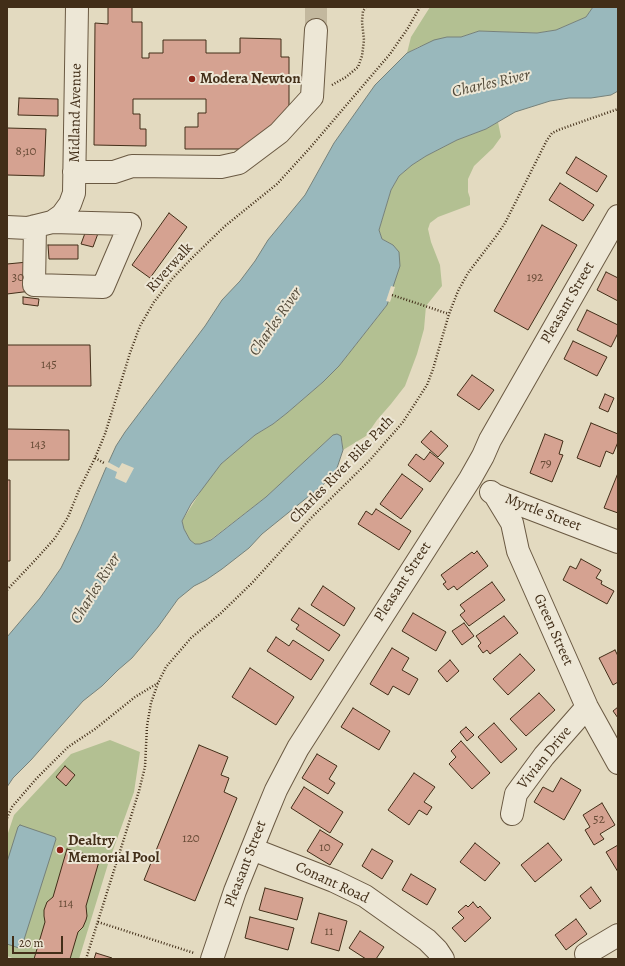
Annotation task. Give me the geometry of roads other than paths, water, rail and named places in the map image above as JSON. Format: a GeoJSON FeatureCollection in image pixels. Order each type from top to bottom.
{"type":"FeatureCollection","features":[{"type":"Feature","properties":{"kind":"street","name":"Midland Avenue"},"geometry":{"type":"LineString","coordinates":[[7,227],[28,228],[50,221],[70,204],[74,193],[78,7]]}},
{"type":"Feature","properties":{"kind":"street"},"geometry":{"type":"LineString","coordinates":[[74,172],[114,172],[132,166],[221,166],[239,163],[279,133],[312,97],[316,30]]}},
{"type":"Feature","properties":{"kind":"street","name":"Pleasant Street"},"geometry":{"type":"LineString","coordinates":[[212,959],[232,898],[276,790],[298,748],[470,479],[490,440],[618,216]]}},
{"type":"Feature","properties":{"kind":"street","name":"Myrtle Street"},"geometry":{"type":"LineString","coordinates":[[470,479],[495,495],[618,542]]}},
{"type":"Feature","properties":{"kind":"street","name":"Green Street"},"geometry":{"type":"LineString","coordinates":[[495,495],[512,523],[518,551],[587,707],[618,763]]}},
{"type":"Feature","properties":{"kind":"street","name":"Vivian Drive"},"geometry":{"type":"LineString","coordinates":[[512,814],[516,794],[544,756],[587,707]]}},
{"type":"Feature","properties":{"kind":"street","name":"Conant Road"},"geometry":{"type":"LineString","coordinates":[[252,849],[334,881],[364,896],[427,940],[437,950],[442,959]]}},
{"type":"Feature","properties":{"kind":"street"},"geometry":{"type":"LineString","coordinates":[[586,954],[618,935]]}},
{"type":"Feature","properties":{"kind":"water","name":"Charles River"},"geometry":{"type":"Polygon","coordinates":[[[593,7],[618,7],[618,91],[611,95],[591,98],[569,98],[550,101],[515,112],[486,129],[457,140],[426,156],[399,176],[391,190],[379,230],[382,239],[393,245],[399,252],[400,266],[387,305],[339,366],[323,382],[287,413],[255,435],[221,464],[191,504],[182,521],[184,529],[190,540],[195,544],[200,544],[211,540],[266,497],[333,435],[337,434],[341,436],[343,450],[336,471],[330,479],[262,534],[249,548],[222,569],[194,586],[178,599],[158,627],[132,658],[102,686],[83,701],[31,760],[13,778],[7,787],[7,637],[40,598],[61,568],[80,529],[116,446],[125,432],[205,326],[222,300],[240,281],[268,240],[305,195],[334,143],[375,85],[407,53],[434,40],[447,37],[461,37],[479,31],[537,33],[556,30],[586,17],[593,7]]]}},
{"type":"Feature","properties":{"kind":"water"},"geometry":{"type":"Polygon","coordinates":[[[20,825],[55,837],[56,839],[22,946],[19,948],[7,944],[7,862],[18,827],[20,825]]]}},
{"type":"Feature","properties":{"kind":"tunnel"},"geometry":{"type":"LineString","coordinates":[[316,7],[316,30]]}},
{"type":"Feature","properties":{"kind":"place","name":"Modera Newton"},"geometry":{"type":"Point","coordinates":[192,79]}},
{"type":"Feature","properties":{"kind":"place","name":"Dealtry Memorial Pool"},"geometry":{"type":"Point","coordinates":[60,850]}}]}
